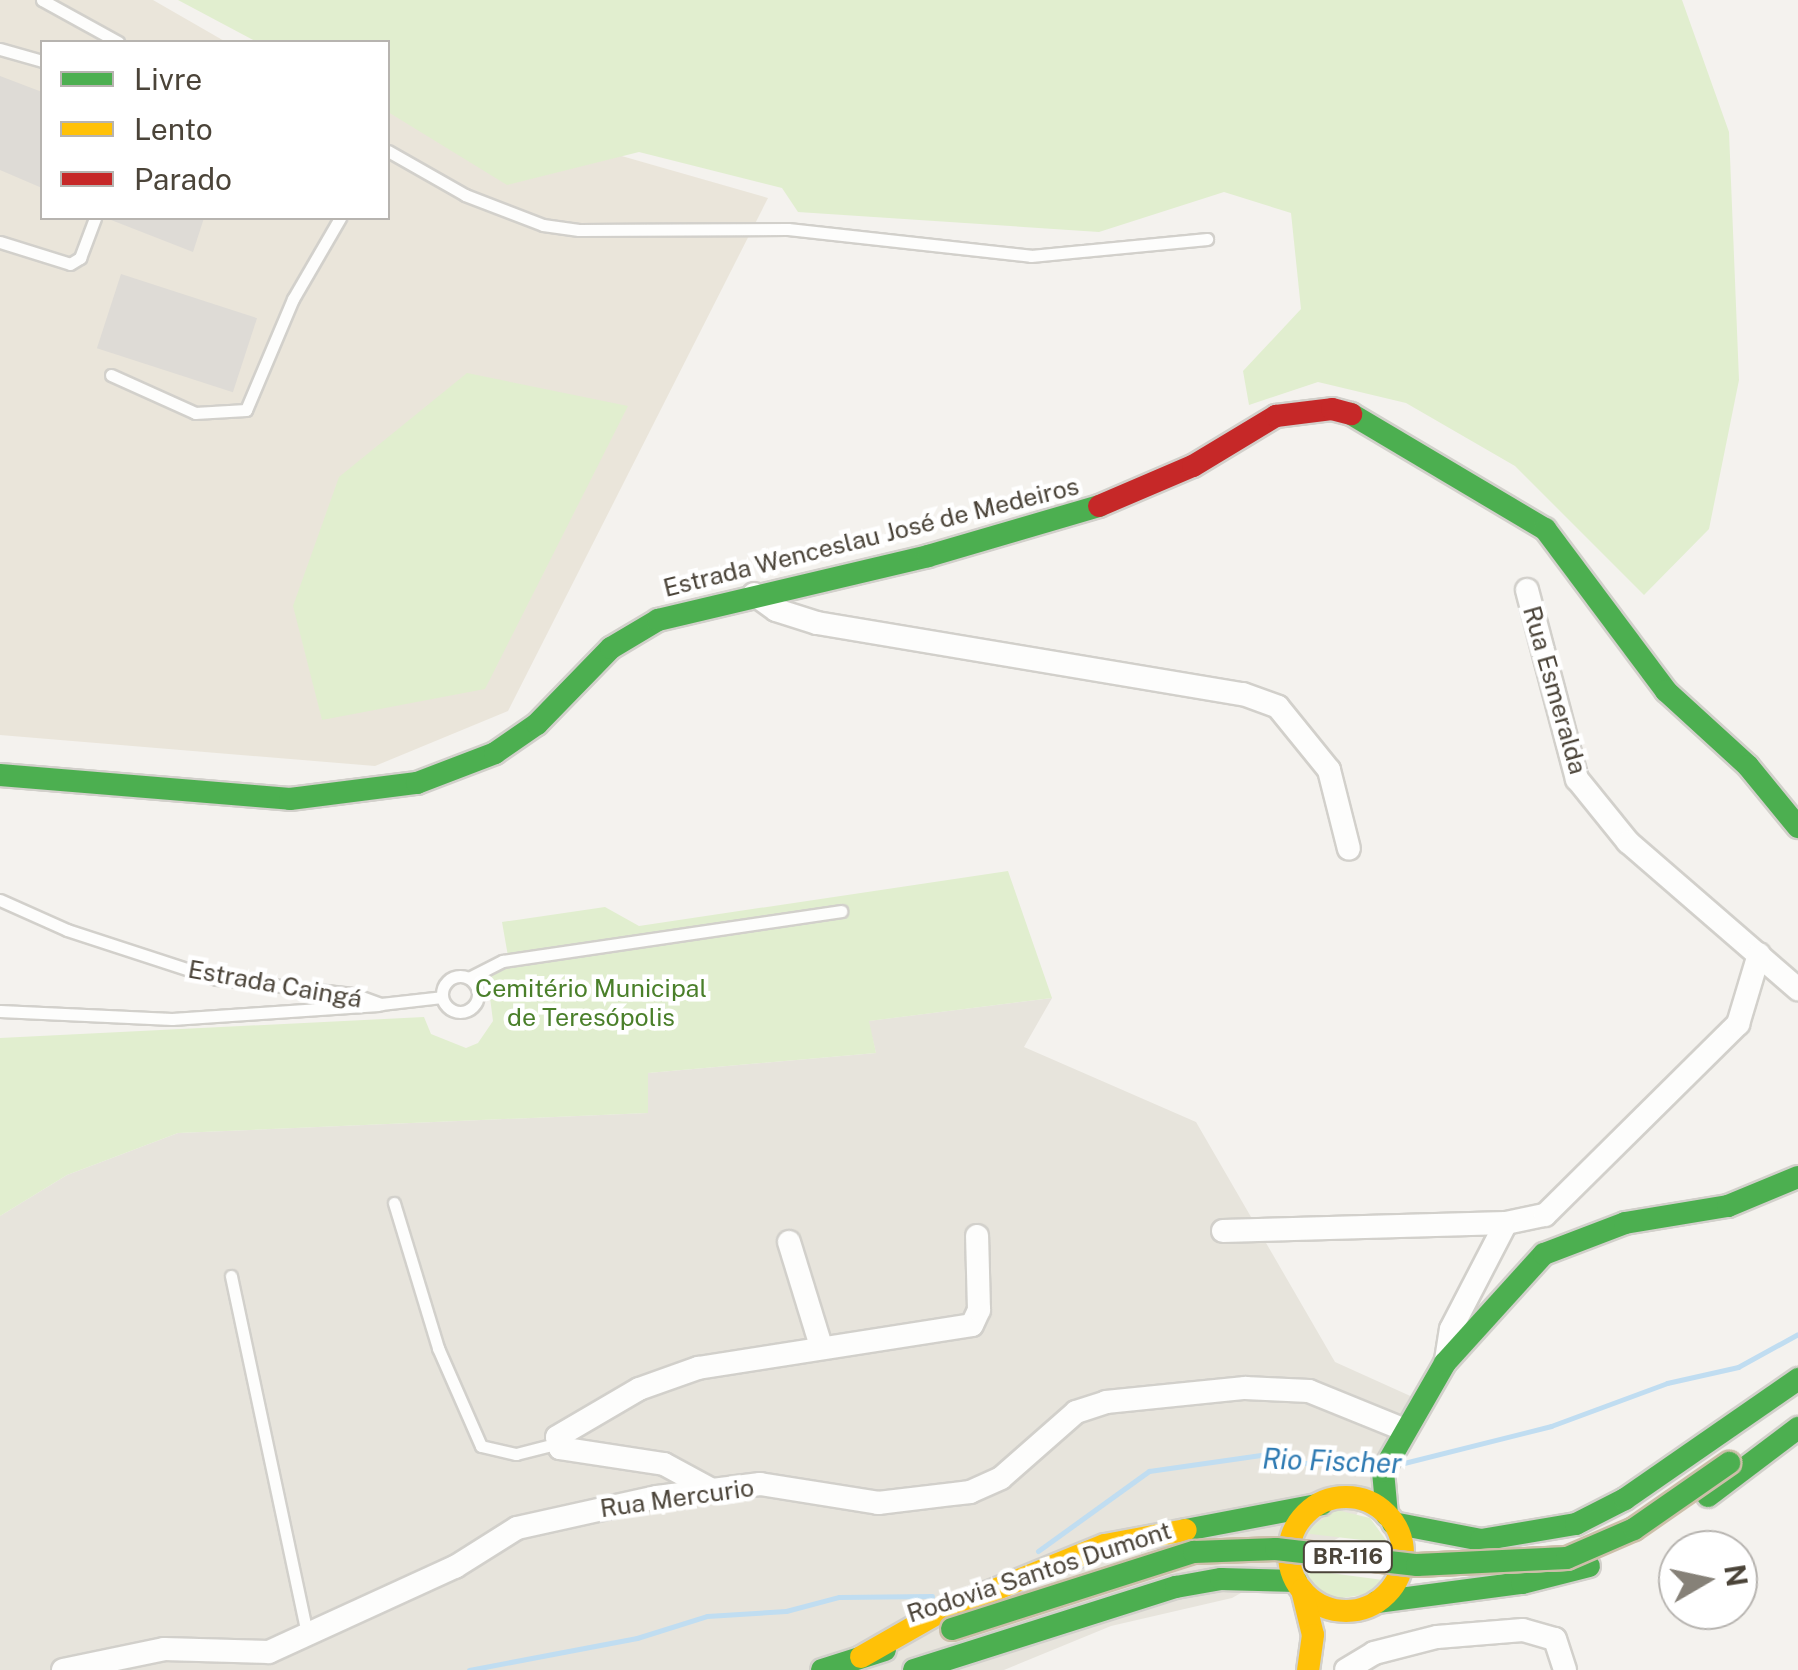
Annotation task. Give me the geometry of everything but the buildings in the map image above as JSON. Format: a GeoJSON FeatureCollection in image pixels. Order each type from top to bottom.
{"type":"FeatureCollection","features":[{"type":"Feature","properties":{"kind":"main road","name":"Estrada Wenceslau José de Medeiros"},"geometry":{"type":"LineString","coordinates":[[0,775],[290,799],[417,784],[474,764],[517,738],[635,631],[754,594],[928,556],[1104,505],[1194,466],[1276,416],[1332,409],[1362,417],[1545,529],[1666,691],[1748,766],[1798,827]]}},
{"type":"Feature","properties":{"kind":"main road"},"geometry":{"type":"LineString","coordinates":[[1308,1668],[1312,1616],[1290,1562],[1292,1537],[1330,1500],[1392,1454],[1445,1364],[1544,1254],[1625,1223],[1728,1206],[1798,1177]]}},
{"type":"Feature","properties":{"kind":"main road"},"geometry":{"type":"LineString","coordinates":[[861,1657],[954,1605],[1105,1545],[1330,1500],[1358,1498],[1390,1519],[1481,1540],[1576,1524],[1637,1491],[1798,1379]]}},
{"type":"Feature","properties":{"kind":"main road","name":"Rodovia Santos Dumont"},"geometry":{"type":"LineString","coordinates":[[822,1670],[1194,1552],[1276,1549],[1417,1566],[1567,1558],[1634,1529],[1798,1412]]}},
{"type":"Feature","properties":{"kind":"main road"},"geometry":{"type":"LineString","coordinates":[[914,1670],[1176,1587],[1221,1579],[1299,1586],[1329,1609],[1354,1611],[1377,1602],[1522,1583],[1591,1566],[1667,1525],[1798,1428]]}},
{"type":"Feature","properties":{"kind":"main road"},"geometry":{"type":"LineString","coordinates":[[1377,1602],[1398,1577],[1402,1560],[1390,1519],[1392,1454]]}},
{"type":"Feature","properties":{"kind":"main road"},"geometry":{"type":"LineString","coordinates":[[1308,1668],[1354,1611]]}},
{"type":"Feature","properties":{"kind":"street","name":"Rua Esmeralda"},"geometry":{"type":"LineString","coordinates":[[1527,590],[1577,779],[1628,842],[1798,989]]}},
{"type":"Feature","properties":{"kind":"street"},"geometry":{"type":"LineString","coordinates":[[754,594],[776,610],[817,623],[1243,694],[1278,707],[1329,770],[1349,849]]}},
{"type":"Feature","properties":{"kind":"street"},"geometry":{"type":"LineString","coordinates":[[1224,1231],[1518,1222],[1556,1206],[1725,1040],[1748,1003],[1759,954]]}},
{"type":"Feature","properties":{"kind":"street"},"geometry":{"type":"LineString","coordinates":[[1445,1364],[1452,1329],[1518,1222]]}},
{"type":"Feature","properties":{"kind":"street"},"geometry":{"type":"LineString","coordinates":[[710,1489],[664,1464],[555,1444],[563,1428],[671,1376],[822,1346],[972,1325],[979,1310],[977,1236]]}},
{"type":"Feature","properties":{"kind":"street"},"geometry":{"type":"LineString","coordinates":[[789,1242],[822,1346]]}},
{"type":"Feature","properties":{"kind":"street","name":"Rua Mercurio"},"geometry":{"type":"LineString","coordinates":[[63,1670],[164,1649],[269,1652],[308,1638],[517,1528],[710,1489],[760,1484],[916,1503],[1001,1478],[1076,1412],[1119,1400],[1244,1388],[1341,1399],[1392,1454]]}},
{"type":"Feature","properties":{"kind":"street"},"geometry":{"type":"LineString","coordinates":[[1346,1670],[1374,1653],[1438,1637],[1523,1630],[1554,1639],[1564,1670]]}},
{"type":"Feature","properties":{"kind":"lane"},"geometry":{"type":"LineString","coordinates":[[42,0],[114,40]]}},
{"type":"Feature","properties":{"kind":"lane"},"geometry":{"type":"LineString","coordinates":[[0,50],[40,60]]}},
{"type":"Feature","properties":{"kind":"lane"},"geometry":{"type":"LineString","coordinates":[[390,152],[465,194],[542,225],[579,230],[788,230],[1031,256],[1208,240]]}},
{"type":"Feature","properties":{"kind":"lane"},"geometry":{"type":"LineString","coordinates":[[0,242],[70,264],[80,258],[95,220]]}},
{"type":"Feature","properties":{"kind":"lane"},"geometry":{"type":"LineString","coordinates":[[111,375],[195,413],[246,410],[293,299],[339,220]]}},
{"type":"Feature","properties":{"kind":"lane","name":"Estrada Caingá"},"geometry":{"type":"LineString","coordinates":[[0,900],[67,930],[217,978],[353,994],[381,1004],[442,996]]}},
{"type":"Feature","properties":{"kind":"lane"},"geometry":{"type":"LineString","coordinates":[[469,978],[478,996],[465,1011],[446,1006],[442,996],[450,978],[469,978],[504,961],[842,911]]}},
{"type":"Feature","properties":{"kind":"lane"},"geometry":{"type":"LineString","coordinates":[[0,1011],[172,1019],[381,1004]]}},
{"type":"Feature","properties":{"kind":"lane"},"geometry":{"type":"LineString","coordinates":[[394,1203],[438,1348],[481,1446],[516,1454],[555,1444]]}},
{"type":"Feature","properties":{"kind":"lane"},"geometry":{"type":"LineString","coordinates":[[231,1276],[308,1638]]}},
{"type":"Feature","properties":{"kind":"shaded area"},"geometry":{"type":"Polygon","coordinates":[[[0,0],[153,0],[223,40],[40,40],[40,220],[390,220],[390,90],[768,198],[508,711],[375,766],[0,735],[0,0]]]}},
{"type":"Feature","properties":{"kind":"shaded area"},"geometry":{"type":"Polygon","coordinates":[[[1052,998],[1024,1047],[1196,1122],[1335,1362],[1417,1399],[1347,1533],[1232,1598],[1111,1626],[1004,1670],[0,1670],[0,1216],[67,1175],[178,1133],[648,1113],[648,1073],[876,1053],[868,1021],[1052,998]]]}},
{"type":"Feature","properties":{"kind":"green space"},"geometry":{"type":"Polygon","coordinates":[[[178,0],[1682,0],[1729,132],[1739,380],[1709,529],[1644,595],[1515,466],[1406,403],[1318,382],[1249,405],[1243,371],[1301,309],[1291,213],[1224,192],[1099,232],[798,212],[782,188],[639,152],[507,185],[390,113],[390,40],[253,40],[178,0]]]}},
{"type":"Feature","properties":{"kind":"green space"},"geometry":{"type":"Polygon","coordinates":[[[467,373],[628,406],[485,689],[322,720],[293,606],[339,477],[467,373]]]}},
{"type":"Feature","properties":{"kind":"green space","name":"Cemitério Municipal de Teresópolis"},"geometry":{"type":"Polygon","coordinates":[[[1008,871],[1052,998],[869,1021],[876,1053],[648,1073],[648,1113],[178,1133],[67,1175],[0,1216],[0,1038],[424,1017],[431,1034],[466,1048],[478,1043],[493,1021],[486,966],[509,962],[502,922],[605,907],[639,926],[1008,871]]]}},
{"type":"Feature","properties":{"kind":"green space"},"geometry":{"type":"Polygon","coordinates":[[[1337,1510],[1370,1518],[1388,1543],[1302,1533],[1337,1510]]]}},
{"type":"Feature","properties":{"kind":"green space"},"geometry":{"type":"Polygon","coordinates":[[[1300,1569],[1383,1580],[1368,1594],[1336,1599],[1319,1593],[1300,1569]]]}},
{"type":"Feature","properties":{"kind":"waterway","name":"Rio Fischer"},"geometry":{"type":"LineString","coordinates":[[1400,1464],[1551,1426],[1667,1383],[1738,1367],[1798,1334]]}},
{"type":"Feature","properties":{"kind":"waterway","name":"Rio Fischer"},"geometry":{"type":"LineString","coordinates":[[1038,1551],[1149,1471],[1268,1454],[1305,1463],[1374,1463]]}},
{"type":"Feature","properties":{"kind":"waterway","name":"Rio Fischer"},"geometry":{"type":"LineString","coordinates":[[469,1670],[637,1638],[707,1616],[786,1611],[839,1597],[932,1596]]}},
{"type":"Feature","properties":{"kind":"traffic: fast"},"geometry":{"type":"LineString","coordinates":[[1351,414],[1545,529],[1666,691],[1748,766],[1798,827]]}},
{"type":"Feature","properties":{"kind":"traffic: fast"},"geometry":{"type":"LineString","coordinates":[[0,775],[290,799],[417,783],[495,753],[537,724],[611,648],[658,620],[928,556],[1099,506]]}},
{"type":"Feature","properties":{"kind":"traffic: fast"},"geometry":{"type":"LineString","coordinates":[[1387,1515],[1383,1471],[1445,1363],[1544,1254],[1625,1223],[1728,1206],[1798,1177]]}},
{"type":"Feature","properties":{"kind":"traffic: fast"},"geometry":{"type":"LineString","coordinates":[[1393,1523],[1481,1540],[1576,1524],[1625,1499],[1798,1379]]}},
{"type":"Feature","properties":{"kind":"traffic: fast"},"geometry":{"type":"LineString","coordinates":[[1708,1496],[1798,1428]]}},
{"type":"Feature","properties":{"kind":"traffic: fast"},"geometry":{"type":"LineString","coordinates":[[952,1629],[1194,1552],[1276,1549],[1417,1565],[1567,1558],[1634,1529],[1729,1463]]}},
{"type":"Feature","properties":{"kind":"traffic: fast"},"geometry":{"type":"LineString","coordinates":[[1186,1530],[1322,1504]]}},
{"type":"Feature","properties":{"kind":"traffic: fast"},"geometry":{"type":"LineString","coordinates":[[1377,1602],[1522,1583],[1589,1566]]}},
{"type":"Feature","properties":{"kind":"traffic: fast"},"geometry":{"type":"LineString","coordinates":[[914,1670],[1176,1587],[1221,1579],[1296,1581]]}},
{"type":"Feature","properties":{"kind":"traffic: fast"},"geometry":{"type":"LineString","coordinates":[[822,1670],[885,1650]]}},
{"type":"Feature","properties":{"kind":"traffic: slow"},"geometry":{"type":"LineString","coordinates":[[1346,1497],[1368,1502],[1386,1514],[1398,1532],[1403,1554],[1398,1576],[1386,1594],[1368,1606],[1346,1611],[1324,1606],[1306,1594],[1294,1576],[1289,1554],[1294,1532],[1306,1514],[1324,1502],[1346,1497]]}},
{"type":"Feature","properties":{"kind":"traffic: slow"},"geometry":{"type":"LineString","coordinates":[[861,1657],[938,1613],[1105,1545],[1186,1530]]}},
{"type":"Feature","properties":{"kind":"traffic: slow"},"geometry":{"type":"LineString","coordinates":[[1302,1590],[1313,1635],[1308,1670]]}},
{"type":"Feature","properties":{"kind":"traffic: jam"},"geometry":{"type":"LineString","coordinates":[[1099,506],[1193,466],[1276,416],[1332,409],[1351,414]]}}]}
